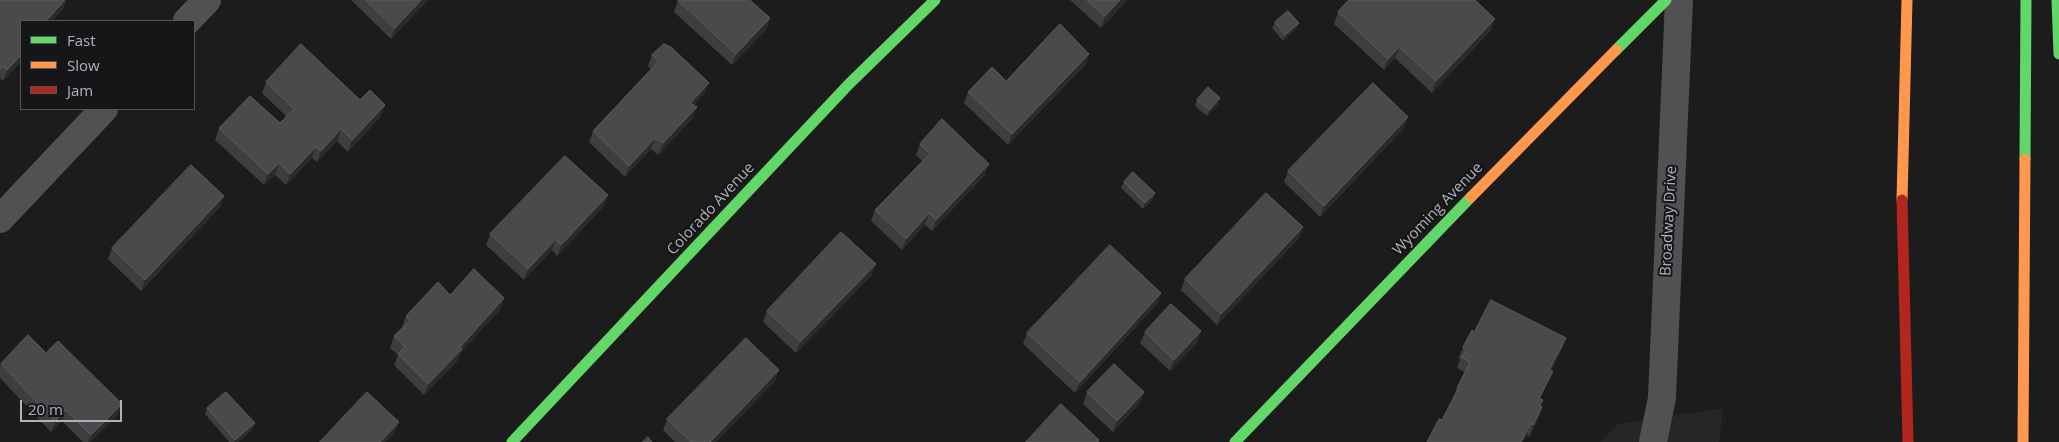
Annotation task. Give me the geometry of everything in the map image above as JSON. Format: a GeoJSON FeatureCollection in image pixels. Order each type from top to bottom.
{"type":"FeatureCollection","features":[{"type":"Feature","properties":{"kind":"main road","name":"Colorado Avenue"},"geometry":{"type":"LineString","coordinates":[[512,442],[849,84],[935,0]]}},
{"type":"Feature","properties":{"kind":"main road","name":"Wyoming Avenue"},"geometry":{"type":"LineString","coordinates":[[1235,442],[1502,164],[1666,0]]}},
{"type":"Feature","properties":{"kind":"main road"},"geometry":{"type":"LineString","coordinates":[[1907,0],[1902,218],[1907,442]]}},
{"type":"Feature","properties":{"kind":"main road"},"geometry":{"type":"LineString","coordinates":[[2023,442],[2026,0]]}},
{"type":"Feature","properties":{"kind":"main road"},"geometry":{"type":"LineString","coordinates":[[2057,0],[2059,54]]}},
{"type":"Feature","properties":{"kind":"street"},"geometry":{"type":"LineString","coordinates":[[188,20],[207,0]]}},
{"type":"Feature","properties":{"kind":"street","name":"Broadway Drive"},"geometry":{"type":"LineString","coordinates":[[1653,442],[1662,398],[1679,0]]}},
{"type":"Feature","properties":{"kind":"street"},"geometry":{"type":"LineString","coordinates":[[0,219],[103,110]]}},
{"type":"Feature","properties":{"kind":"shaded area"},"geometry":{"type":"Polygon","coordinates":[[[1723,408],[1719,442],[1600,442],[1618,424],[1723,408]]]}},
{"type":"Feature","properties":{"kind":"building"},"geometry":{"type":"Polygon","coordinates":[[[0,0],[65,0],[47,20],[20,20],[20,56],[7,70],[3,66],[0,69],[0,0]]]}},
{"type":"Feature","properties":{"kind":"building"},"geometry":{"type":"Polygon","coordinates":[[[366,0],[421,0],[395,28],[366,0]]]}},
{"type":"Feature","properties":{"kind":"building"},"geometry":{"type":"Polygon","coordinates":[[[678,0],[750,0],[770,18],[736,54],[678,0]]]}},
{"type":"Feature","properties":{"kind":"building"},"geometry":{"type":"Polygon","coordinates":[[[1087,0],[1120,0],[1105,16],[1087,0]]]}},
{"type":"Feature","properties":{"kind":"building"},"geometry":{"type":"Polygon","coordinates":[[[1349,0],[1475,0],[1495,19],[1436,81],[1399,47],[1388,59],[1338,12],[1349,0]]]}},
{"type":"Feature","properties":{"kind":"building"},"geometry":{"type":"Polygon","coordinates":[[[1288,11],[1299,23],[1285,35],[1275,22],[1288,11]]]}},
{"type":"Feature","properties":{"kind":"building"},"geometry":{"type":"Polygon","coordinates":[[[1060,24],[1089,54],[1012,134],[968,92],[992,67],[1006,81],[1060,24]]]}},
{"type":"Feature","properties":{"kind":"building"},"geometry":{"type":"Polygon","coordinates":[[[301,44],[360,100],[370,90],[385,105],[352,140],[341,129],[321,151],[316,147],[290,174],[279,163],[268,174],[219,128],[250,96],[280,123],[294,109],[266,82],[301,44]]]}},
{"type":"Feature","properties":{"kind":"building"},"geometry":{"type":"Polygon","coordinates":[[[664,44],[671,47],[709,83],[690,103],[697,107],[663,143],[655,138],[629,166],[593,131],[659,61],[652,55],[664,44]]]}},
{"type":"Feature","properties":{"kind":"building"},"geometry":{"type":"Polygon","coordinates":[[[1373,83],[1408,117],[1324,206],[1288,171],[1373,83]]]}},
{"type":"Feature","properties":{"kind":"building"},"geometry":{"type":"Polygon","coordinates":[[[1208,87],[1220,98],[1209,110],[1197,100],[1208,87]]]}},
{"type":"Feature","properties":{"kind":"building"},"geometry":{"type":"Polygon","coordinates":[[[942,119],[989,164],[936,220],[929,213],[906,239],[875,210],[930,154],[920,144],[942,119]]]}},
{"type":"Feature","properties":{"kind":"building"},"geometry":{"type":"Polygon","coordinates":[[[565,156],[608,195],[561,245],[556,239],[528,269],[490,234],[565,156]]]}},
{"type":"Feature","properties":{"kind":"building"},"geometry":{"type":"Polygon","coordinates":[[[191,165],[224,196],[145,280],[112,248],[191,165]]]}},
{"type":"Feature","properties":{"kind":"building"},"geometry":{"type":"Polygon","coordinates":[[[1133,172],[1155,193],[1145,203],[1124,182],[1133,172]]]}},
{"type":"Feature","properties":{"kind":"building"},"geometry":{"type":"Polygon","coordinates":[[[1266,193],[1303,227],[1221,314],[1185,279],[1266,193]]]}},
{"type":"Feature","properties":{"kind":"building"},"geometry":{"type":"Polygon","coordinates":[[[841,232],[876,264],[800,342],[767,311],[841,232]]]}},
{"type":"Feature","properties":{"kind":"building"},"geometry":{"type":"Polygon","coordinates":[[[1110,245],[1161,293],[1080,382],[1027,333],[1110,245]]]}},
{"type":"Feature","properties":{"kind":"building"},"geometry":{"type":"Polygon","coordinates":[[[474,269],[504,298],[460,347],[462,349],[428,384],[398,354],[405,347],[394,336],[410,321],[406,316],[438,282],[450,295],[474,269]]]}},
{"type":"Feature","properties":{"kind":"building"},"geometry":{"type":"Polygon","coordinates":[[[1491,300],[1566,338],[1549,370],[1553,371],[1539,398],[1543,400],[1540,405],[1542,407],[1533,425],[1531,423],[1521,442],[1427,442],[1439,419],[1442,420],[1458,389],[1470,362],[1461,357],[1466,351],[1463,347],[1472,330],[1474,332],[1491,300]]]}},
{"type":"Feature","properties":{"kind":"building"},"geometry":{"type":"Polygon","coordinates":[[[1171,304],[1201,331],[1174,360],[1145,332],[1171,304]]]}},
{"type":"Feature","properties":{"kind":"building"},"geometry":{"type":"Polygon","coordinates":[[[28,335],[46,353],[58,341],[122,404],[91,435],[66,410],[55,421],[1,364],[28,335]]]}},
{"type":"Feature","properties":{"kind":"building"},"geometry":{"type":"Polygon","coordinates":[[[746,338],[779,370],[710,442],[691,442],[667,419],[746,338]]]}},
{"type":"Feature","properties":{"kind":"building"},"geometry":{"type":"Polygon","coordinates":[[[1114,364],[1144,392],[1117,421],[1087,392],[1114,364]]]}},
{"type":"Feature","properties":{"kind":"building"},"geometry":{"type":"Polygon","coordinates":[[[226,392],[255,423],[235,440],[207,408],[226,392]]]}},
{"type":"Feature","properties":{"kind":"building"},"geometry":{"type":"Polygon","coordinates":[[[367,392],[399,422],[380,442],[320,442],[367,392]]]}},
{"type":"Feature","properties":{"kind":"building"},"geometry":{"type":"Polygon","coordinates":[[[1061,404],[1099,440],[1098,442],[1026,442],[1061,404]]]}},
{"type":"Feature","properties":{"kind":"building"},"geometry":{"type":"Polygon","coordinates":[[[648,437],[652,442],[643,442],[648,437]]]}},
{"type":"Feature","properties":{"kind":"traffic: fast"},"geometry":{"type":"LineString","coordinates":[[512,442],[849,84],[935,0]]}},
{"type":"Feature","properties":{"kind":"traffic: fast"},"geometry":{"type":"LineString","coordinates":[[1616,50],[1666,0]]}},
{"type":"Feature","properties":{"kind":"traffic: fast"},"geometry":{"type":"LineString","coordinates":[[2025,159],[2026,0]]}},
{"type":"Feature","properties":{"kind":"traffic: fast"},"geometry":{"type":"LineString","coordinates":[[2057,0],[2059,54]]}},
{"type":"Feature","properties":{"kind":"traffic: fast"},"geometry":{"type":"LineString","coordinates":[[1235,442],[1471,197]]}},
{"type":"Feature","properties":{"kind":"traffic: slow"},"geometry":{"type":"LineString","coordinates":[[1902,200],[1907,0]]}},
{"type":"Feature","properties":{"kind":"traffic: slow"},"geometry":{"type":"LineString","coordinates":[[1471,197],[1616,50]]}},
{"type":"Feature","properties":{"kind":"traffic: slow"},"geometry":{"type":"LineString","coordinates":[[2023,442],[2025,159]]}},
{"type":"Feature","properties":{"kind":"traffic: jam"},"geometry":{"type":"LineString","coordinates":[[1902,200],[1908,442]]}}]}
